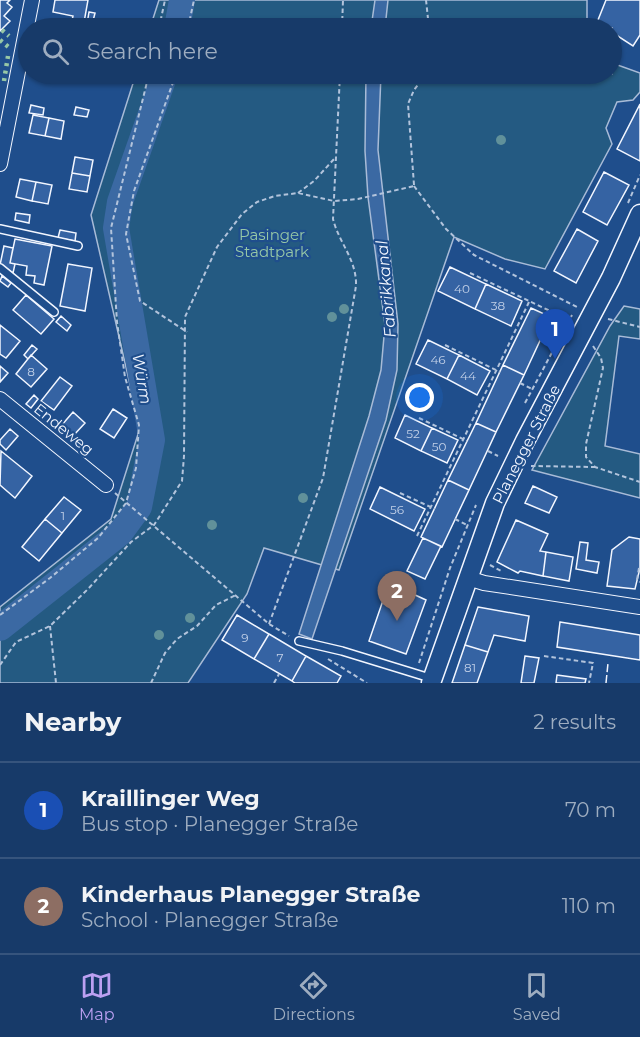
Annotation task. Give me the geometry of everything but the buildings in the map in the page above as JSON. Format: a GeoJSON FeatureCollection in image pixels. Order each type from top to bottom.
{"type":"FeatureCollection","features":[{"type":"Feature","properties":{"kind":"main road","name":"Planegger Straße"},"geometry":{"type":"LineString","coordinates":[[426,679],[468,578],[495,503],[611,278],[640,214]]}},
{"type":"Feature","properties":{"kind":"street"},"geometry":{"type":"LineString","coordinates":[[28,18],[32,0]]}},
{"type":"Feature","properties":{"kind":"street"},"geometry":{"type":"LineString","coordinates":[[0,159],[18,70]]}},
{"type":"Feature","properties":{"kind":"street","name":"Endeweg"},"geometry":{"type":"LineString","coordinates":[[0,399],[106,485]]}},
{"type":"Feature","properties":{"kind":"street"},"geometry":{"type":"LineString","coordinates":[[468,578],[484,583],[640,607]]}},
{"type":"Feature","properties":{"kind":"lane"},"geometry":{"type":"LineString","coordinates":[[0,229],[78,246]]}},
{"type":"Feature","properties":{"kind":"lane"},"geometry":{"type":"LineString","coordinates":[[0,268],[54,312]]}},
{"type":"Feature","properties":{"kind":"lane"},"geometry":{"type":"LineString","coordinates":[[298,641],[342,651],[426,679]]}},
{"type":"Feature","properties":{"kind":"path"},"geometry":{"type":"LineString","coordinates":[[161,18],[165,0]]}},
{"type":"Feature","properties":{"kind":"path"},"geometry":{"type":"LineString","coordinates":[[190,18],[194,0]]}},
{"type":"Feature","properties":{"kind":"path"},"geometry":{"type":"LineString","coordinates":[[342,18],[343,0]]}},
{"type":"Feature","properties":{"kind":"path"},"geometry":{"type":"LineString","coordinates":[[426,0],[428,18]]}},
{"type":"Feature","properties":{"kind":"path"},"geometry":{"type":"LineString","coordinates":[[0,615],[98,538],[126,503],[136,468],[139,425],[125,377],[117,322],[111,228],[147,84]]}},
{"type":"Feature","properties":{"kind":"path"},"geometry":{"type":"LineString","coordinates":[[172,84],[134,191],[126,234],[140,301],[187,332]]}},
{"type":"Feature","properties":{"kind":"path"},"geometry":{"type":"LineString","coordinates":[[269,624],[323,478],[356,286],[357,275],[354,263],[348,249],[337,234],[333,219],[340,84]]}},
{"type":"Feature","properties":{"kind":"path"},"geometry":{"type":"LineString","coordinates":[[418,84],[408,104],[414,186],[446,229],[474,255],[578,308]]}},
{"type":"Feature","properties":{"kind":"path"},"geometry":{"type":"LineString","coordinates":[[298,193],[314,181],[336,156]]}},
{"type":"Feature","properties":{"kind":"path"},"geometry":{"type":"LineString","coordinates":[[0,665],[16,642],[50,626],[131,542],[154,525],[182,481],[187,332],[185,317],[217,247],[242,214],[257,202],[275,196],[298,193],[334,201],[358,199],[414,186]]}},
{"type":"Feature","properties":{"kind":"path"},"geometry":{"type":"LineString","coordinates":[[470,273],[568,320]]}},
{"type":"Feature","properties":{"kind":"path"},"geometry":{"type":"LineString","coordinates":[[417,536],[466,440],[529,302]]}},
{"type":"Feature","properties":{"kind":"path"},"geometry":{"type":"LineString","coordinates":[[607,319],[640,327]]}},
{"type":"Feature","properties":{"kind":"path"},"geometry":{"type":"LineString","coordinates":[[445,345],[498,371]]}},
{"type":"Feature","properties":{"kind":"path"},"geometry":{"type":"LineString","coordinates":[[588,355],[593,346],[601,358],[603,368],[585,444],[586,457],[595,467]]}},
{"type":"Feature","properties":{"kind":"path"},"geometry":{"type":"LineString","coordinates":[[520,383],[532,389]]}},
{"type":"Feature","properties":{"kind":"path"},"geometry":{"type":"LineString","coordinates":[[419,418],[466,440]]}},
{"type":"Feature","properties":{"kind":"path"},"geometry":{"type":"LineString","coordinates":[[488,451],[498,456]]}},
{"type":"Feature","properties":{"kind":"path"},"geometry":{"type":"LineString","coordinates":[[535,457],[530,466],[595,467],[640,482]]}},
{"type":"Feature","properties":{"kind":"path"},"geometry":{"type":"LineString","coordinates":[[400,493],[433,508]]}},
{"type":"Feature","properties":{"kind":"path"},"geometry":{"type":"LineString","coordinates":[[126,503],[269,624],[298,641]]}},
{"type":"Feature","properties":{"kind":"path"},"geometry":{"type":"LineString","coordinates":[[426,679],[450,568],[467,525],[455,519]]}},
{"type":"Feature","properties":{"kind":"path"},"geometry":{"type":"LineString","coordinates":[[639,568],[637,580],[640,582]]}},
{"type":"Feature","properties":{"kind":"path"},"geometry":{"type":"LineString","coordinates":[[151,683],[165,653],[177,639],[197,626],[216,605],[236,594]]}},
{"type":"Feature","properties":{"kind":"path"},"geometry":{"type":"LineString","coordinates":[[50,626],[56,683]]}},
{"type":"Feature","properties":{"kind":"path"},"geometry":{"type":"LineString","coordinates":[[544,656],[592,663],[590,683]]}},
{"type":"Feature","properties":{"kind":"path"},"geometry":{"type":"LineString","coordinates":[[328,659],[367,683]]}},
{"type":"Feature","properties":{"kind":"path"},"geometry":{"type":"LineString","coordinates":[[274,683],[279,674]]}},
{"type":"Feature","properties":{"kind":"green space"},"geometry":{"type":"Polygon","coordinates":[[[159,0],[587,0],[587,18],[153,18],[159,0]]]}},
{"type":"Feature","properties":{"kind":"green space","name":"Pasinger Stadtpark"},"geometry":{"type":"Polygon","coordinates":[[[622,67],[640,73],[640,92],[633,100],[617,102],[606,128],[612,144],[545,269],[505,259],[454,237],[339,570],[264,548],[247,594],[188,683],[0,683],[0,607],[111,519],[140,428],[91,215],[133,84],[622,84],[622,67]]]}},
{"type":"Feature","properties":{"kind":"green space"},"geometry":{"type":"Polygon","coordinates":[[[624,306],[640,309],[640,339],[619,336],[605,446],[640,454],[640,498],[532,470],[610,326],[624,306]]]}},
{"type":"Feature","properties":{"kind":"water"},"geometry":{"type":"Polygon","coordinates":[[[375,0],[388,0],[386,18],[372,18],[375,0]]]}},
{"type":"Feature","properties":{"kind":"water","name":"Fabrikkanal"},"geometry":{"type":"Polygon","coordinates":[[[366,84],[381,84],[378,150],[398,324],[397,370],[386,420],[312,639],[299,634],[369,416],[381,370],[385,325],[368,197],[365,151],[366,84]]]}},
{"type":"Feature","properties":{"kind":"waterway","name":"Würm"},"geometry":{"type":"LineString","coordinates":[[179,18],[182,0]]}},
{"type":"Feature","properties":{"kind":"waterway","name":"Würm"},"geometry":{"type":"LineString","coordinates":[[0,628],[120,533],[139,507],[152,440],[116,228],[120,202],[161,84]]}},
{"type":"Feature","properties":{"kind":"hedge"},"geometry":{"type":"LineString","coordinates":[[2,30],[9,36]]}},
{"type":"Feature","properties":{"kind":"hedge"},"geometry":{"type":"LineString","coordinates":[[0,40],[11,49]]}},
{"type":"Feature","properties":{"kind":"hedge"},"geometry":{"type":"LineString","coordinates":[[4,81],[8,56]]}},
{"type":"Feature","properties":{"kind":"fence"},"geometry":{"type":"LineString","coordinates":[[606,683],[608,663]]}},
{"type":"Feature","properties":{"kind":"place","name":"Kraillinger Weg"},"geometry":{"type":"Point","coordinates":[555,359]}},
{"type":"Feature","properties":{"kind":"place","name":"Kinderhaus Planegger Straße"},"geometry":{"type":"Point","coordinates":[397,621]}}]}
